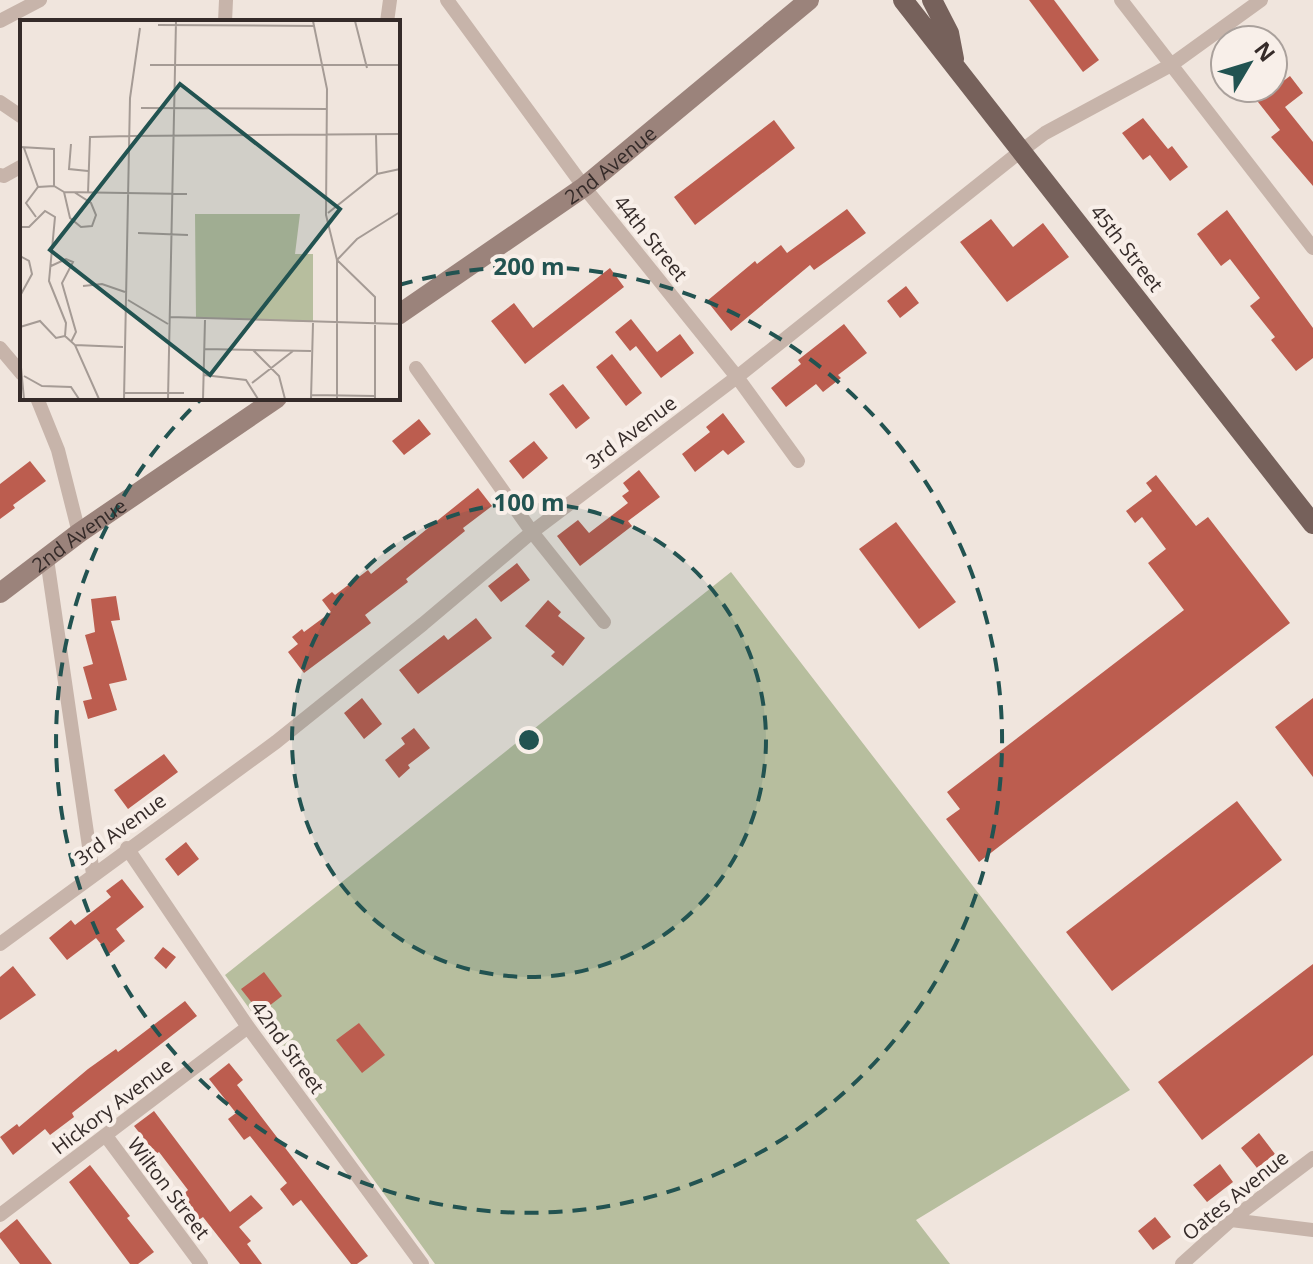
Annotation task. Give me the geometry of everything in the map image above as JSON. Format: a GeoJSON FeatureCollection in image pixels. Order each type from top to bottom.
{"type":"FeatureCollection","features":[{"type":"Feature","properties":{"kind":"main road","name":"2nd Avenue"},"geometry":{"type":"LineString","coordinates":[[400,314],[584,187],[809,0]]}},
{"type":"Feature","properties":{"kind":"main road","name":"45th Street"},"geometry":{"type":"LineString","coordinates":[[903,0],[1313,524]]}},
{"type":"Feature","properties":{"kind":"main road"},"geometry":{"type":"LineString","coordinates":[[932,0],[949,33],[955,64]]}},
{"type":"Feature","properties":{"kind":"main road"},"geometry":{"type":"LineString","coordinates":[[943,0],[952,23],[949,33]]}},
{"type":"Feature","properties":{"kind":"main road","name":"2nd Avenue"},"geometry":{"type":"LineString","coordinates":[[0,593],[79,533],[274,400]]}},
{"type":"Feature","properties":{"kind":"street"},"geometry":{"type":"LineString","coordinates":[[0,21],[40,0]]}},
{"type":"Feature","properties":{"kind":"street"},"geometry":{"type":"LineString","coordinates":[[225,20],[226,0]]}},
{"type":"Feature","properties":{"kind":"street"},"geometry":{"type":"LineString","coordinates":[[387,20],[390,0]]}},
{"type":"Feature","properties":{"kind":"street","name":"44th Street"},"geometry":{"type":"LineString","coordinates":[[447,0],[584,187],[737,377],[798,461]]}},
{"type":"Feature","properties":{"kind":"street"},"geometry":{"type":"LineString","coordinates":[[1121,0],[1313,248]]}},
{"type":"Feature","properties":{"kind":"street","name":"3rd Avenue"},"geometry":{"type":"LineString","coordinates":[[0,944],[127,848],[276,742],[532,532],[737,377],[1045,133],[1171,65],[1261,0]]}},
{"type":"Feature","properties":{"kind":"street"},"geometry":{"type":"LineString","coordinates":[[0,102],[20,116]]}},
{"type":"Feature","properties":{"kind":"street"},"geometry":{"type":"LineString","coordinates":[[0,175],[20,167]]}},
{"type":"Feature","properties":{"kind":"street"},"geometry":{"type":"LineString","coordinates":[[0,348],[20,372]]}},
{"type":"Feature","properties":{"kind":"street"},"geometry":{"type":"LineString","coordinates":[[416,368],[532,532],[604,622]]}},
{"type":"Feature","properties":{"kind":"street"},"geometry":{"type":"LineString","coordinates":[[38,400],[58,450],[79,533]]}},
{"type":"Feature","properties":{"kind":"street"},"geometry":{"type":"LineString","coordinates":[[47,559],[93,874]]}},
{"type":"Feature","properties":{"kind":"street","name":"42nd Street"},"geometry":{"type":"LineString","coordinates":[[127,848],[248,1027],[422,1264]]}},
{"type":"Feature","properties":{"kind":"street","name":"Hickory Avenue"},"geometry":{"type":"LineString","coordinates":[[0,1215],[248,1027]]}},
{"type":"Feature","properties":{"kind":"street","name":"Wilton Street"},"geometry":{"type":"LineString","coordinates":[[106,1136],[201,1264]]}},
{"type":"Feature","properties":{"kind":"street","name":"Oates Avenue"},"geometry":{"type":"LineString","coordinates":[[1182,1264],[1231,1220],[1313,1158]]}},
{"type":"Feature","properties":{"kind":"street"},"geometry":{"type":"LineString","coordinates":[[1231,1220],[1313,1230]]}},
{"type":"Feature","properties":{"kind":"green space"},"geometry":{"type":"Polygon","coordinates":[[[731,572],[1130,1090],[916,1220],[950,1264],[435,1264],[225,975],[731,572]]]}},
{"type":"Feature","properties":{"kind":"building"},"geometry":{"type":"Polygon","coordinates":[[[1029,0],[1054,0],[1099,60],[1083,72],[1029,0]]]}},
{"type":"Feature","properties":{"kind":"building"},"geometry":{"type":"Polygon","coordinates":[[[1289,77],[1303,93],[1289,104],[1289,77]]]}},
{"type":"Feature","properties":{"kind":"building"},"geometry":{"type":"Polygon","coordinates":[[[1260,104],[1289,104],[1285,107],[1313,142],[1313,186],[1271,137],[1280,130],[1260,104]]]}},
{"type":"Feature","properties":{"kind":"building"},"geometry":{"type":"Polygon","coordinates":[[[1143,118],[1168,149],[1172,146],[1188,167],[1170,181],[1150,155],[1143,160],[1122,133],[1143,118]]]}},
{"type":"Feature","properties":{"kind":"building"},"geometry":{"type":"Polygon","coordinates":[[[774,120],[795,148],[695,225],[674,197],[774,120]]]}},
{"type":"Feature","properties":{"kind":"building"},"geometry":{"type":"Polygon","coordinates":[[[847,209],[866,233],[814,270],[810,265],[731,331],[707,301],[755,261],[757,264],[781,245],[787,253],[847,209]]]}},
{"type":"Feature","properties":{"kind":"building"},"geometry":{"type":"Polygon","coordinates":[[[1227,210],[1313,328],[1313,358],[1296,371],[1271,340],[1275,337],[1250,306],[1260,298],[1230,259],[1221,266],[1197,234],[1227,210]]]}},
{"type":"Feature","properties":{"kind":"building"},"geometry":{"type":"Polygon","coordinates":[[[991,219],[1013,247],[1043,223],[1069,257],[1007,302],[960,242],[991,219]]]}},
{"type":"Feature","properties":{"kind":"building"},"geometry":{"type":"Polygon","coordinates":[[[610,268],[624,287],[525,364],[491,321],[514,303],[533,328],[610,268]]]}},
{"type":"Feature","properties":{"kind":"building"},"geometry":{"type":"Polygon","coordinates":[[[906,286],[919,303],[900,318],[887,301],[906,286]]]}},
{"type":"Feature","properties":{"kind":"building"},"geometry":{"type":"Polygon","coordinates":[[[631,319],[657,352],[680,334],[694,353],[661,378],[636,346],[630,351],[615,332],[631,319]]]}},
{"type":"Feature","properties":{"kind":"building"},"geometry":{"type":"Polygon","coordinates":[[[844,324],[867,353],[838,375],[841,378],[823,392],[816,384],[786,407],[771,388],[801,364],[798,360],[844,324]]]}},
{"type":"Feature","properties":{"kind":"building"},"geometry":{"type":"Polygon","coordinates":[[[612,354],[642,393],[626,406],[596,367],[612,354]]]}},
{"type":"Feature","properties":{"kind":"building"},"geometry":{"type":"Polygon","coordinates":[[[563,384],[590,418],[576,429],[549,394],[563,384]]]}},
{"type":"Feature","properties":{"kind":"building"},"geometry":{"type":"Polygon","coordinates":[[[723,413],[745,442],[728,455],[723,450],[695,472],[682,454],[710,432],[706,427],[723,413]]]}},
{"type":"Feature","properties":{"kind":"building"},"geometry":{"type":"Polygon","coordinates":[[[419,419],[431,434],[404,455],[392,441],[419,419]]]}},
{"type":"Feature","properties":{"kind":"building"},"geometry":{"type":"Polygon","coordinates":[[[534,441],[548,458],[523,479],[509,461],[534,441]]]}},
{"type":"Feature","properties":{"kind":"building"},"geometry":{"type":"Polygon","coordinates":[[[30,461],[46,481],[13,505],[15,508],[0,519],[0,484],[30,461]]]}},
{"type":"Feature","properties":{"kind":"building"},"geometry":{"type":"Polygon","coordinates":[[[639,470],[660,497],[628,521],[632,526],[580,566],[557,536],[578,520],[589,533],[628,503],[622,496],[629,491],[623,483],[639,470]]]}},
{"type":"Feature","properties":{"kind":"building"},"geometry":{"type":"Polygon","coordinates":[[[1156,475],[1196,526],[1208,517],[1290,623],[979,862],[946,819],[960,809],[947,792],[1184,610],[1148,563],[1166,549],[1142,517],[1135,523],[1126,511],[1152,491],[1146,483],[1156,475]]]}},
{"type":"Feature","properties":{"kind":"building"},"geometry":{"type":"Polygon","coordinates":[[[478,488],[492,506],[406,579],[408,582],[365,615],[371,623],[304,673],[288,652],[298,644],[292,637],[331,612],[322,600],[332,592],[335,595],[368,570],[371,574],[478,488]]]}},
{"type":"Feature","properties":{"kind":"building"},"geometry":{"type":"Polygon","coordinates":[[[896,522],[956,602],[919,629],[859,549],[896,522]]]}},
{"type":"Feature","properties":{"kind":"building"},"geometry":{"type":"Polygon","coordinates":[[[517,563],[530,580],[501,602],[488,586],[517,563]]]}},
{"type":"Feature","properties":{"kind":"building"},"geometry":{"type":"Polygon","coordinates":[[[116,596],[120,620],[111,621],[127,680],[109,684],[117,710],[88,719],[83,701],[92,699],[83,667],[93,664],[85,635],[95,632],[91,599],[116,596]]]}},
{"type":"Feature","properties":{"kind":"building"},"geometry":{"type":"Polygon","coordinates":[[[548,600],[561,612],[558,616],[585,638],[563,666],[551,656],[555,652],[525,626],[548,600]]]}},
{"type":"Feature","properties":{"kind":"building"},"geometry":{"type":"Polygon","coordinates":[[[476,618],[492,638],[418,694],[399,670],[444,635],[448,640],[476,618]]]}},
{"type":"Feature","properties":{"kind":"building"},"geometry":{"type":"Polygon","coordinates":[[[362,698],[382,724],[364,739],[344,713],[362,698]]]}},
{"type":"Feature","properties":{"kind":"building"},"geometry":{"type":"Polygon","coordinates":[[[1313,698],[1313,777],[1275,727],[1313,698]]]}},
{"type":"Feature","properties":{"kind":"building"},"geometry":{"type":"Polygon","coordinates":[[[414,728],[430,748],[408,765],[410,768],[399,778],[385,760],[405,744],[401,738],[414,728]]]}},
{"type":"Feature","properties":{"kind":"building"},"geometry":{"type":"Polygon","coordinates":[[[164,754],[178,772],[128,809],[114,790],[164,754]]]}},
{"type":"Feature","properties":{"kind":"building"},"geometry":{"type":"Polygon","coordinates":[[[1237,801],[1282,860],[1112,991],[1066,932],[1237,801]]]}},
{"type":"Feature","properties":{"kind":"building"},"geometry":{"type":"Polygon","coordinates":[[[186,842],[199,859],[178,876],[165,859],[186,842]]]}},
{"type":"Feature","properties":{"kind":"building"},"geometry":{"type":"Polygon","coordinates":[[[122,879],[144,907],[116,929],[125,941],[109,954],[96,938],[67,960],[49,938],[71,920],[75,925],[111,897],[106,891],[122,879]]]}},
{"type":"Feature","properties":{"kind":"building"},"geometry":{"type":"Polygon","coordinates":[[[163,947],[176,957],[166,969],[154,958],[163,947]]]}},
{"type":"Feature","properties":{"kind":"building"},"geometry":{"type":"Polygon","coordinates":[[[1313,964],[1313,1055],[1202,1140],[1158,1082],[1313,964]]]}},
{"type":"Feature","properties":{"kind":"building"},"geometry":{"type":"Polygon","coordinates":[[[13,966],[36,995],[0,1020],[0,977],[13,966]]]}},
{"type":"Feature","properties":{"kind":"building"},"geometry":{"type":"Polygon","coordinates":[[[264,972],[282,996],[260,1013],[241,989],[264,972]]]}},
{"type":"Feature","properties":{"kind":"building"},"geometry":{"type":"Polygon","coordinates":[[[185,1001],[197,1016],[72,1113],[74,1117],[50,1135],[45,1129],[13,1155],[0,1137],[17,1124],[19,1127],[88,1069],[116,1049],[118,1052],[185,1001]]]}},
{"type":"Feature","properties":{"kind":"building"},"geometry":{"type":"Polygon","coordinates":[[[359,1023],[385,1055],[362,1073],[336,1040],[359,1023]]]}},
{"type":"Feature","properties":{"kind":"building"},"geometry":{"type":"Polygon","coordinates":[[[229,1063],[243,1080],[237,1085],[368,1256],[357,1264],[351,1264],[301,1200],[293,1206],[280,1189],[287,1183],[250,1136],[244,1140],[228,1119],[236,1113],[209,1079],[229,1063]]]}},
{"type":"Feature","properties":{"kind":"building"},"geometry":{"type":"Polygon","coordinates":[[[154,1111],[230,1212],[251,1195],[263,1208],[239,1227],[251,1241],[247,1244],[262,1264],[240,1264],[203,1217],[197,1221],[179,1198],[188,1190],[134,1126],[154,1111]]]}},
{"type":"Feature","properties":{"kind":"building"},"geometry":{"type":"Polygon","coordinates":[[[1259,1133],[1275,1154],[1257,1168],[1241,1148],[1259,1133]]]}},
{"type":"Feature","properties":{"kind":"building"},"geometry":{"type":"Polygon","coordinates":[[[1220,1164],[1233,1182],[1207,1202],[1193,1185],[1220,1164]]]}},
{"type":"Feature","properties":{"kind":"building"},"geometry":{"type":"Polygon","coordinates":[[[90,1165],[154,1252],[138,1264],[130,1264],[69,1182],[90,1165]]]}},
{"type":"Feature","properties":{"kind":"building"},"geometry":{"type":"Polygon","coordinates":[[[1155,1217],[1171,1237],[1153,1250],[1138,1231],[1155,1217]]]}},
{"type":"Feature","properties":{"kind":"building"},"geometry":{"type":"Polygon","coordinates":[[[17,1219],[52,1264],[20,1264],[0,1238],[0,1233],[17,1219]]]}}]}
